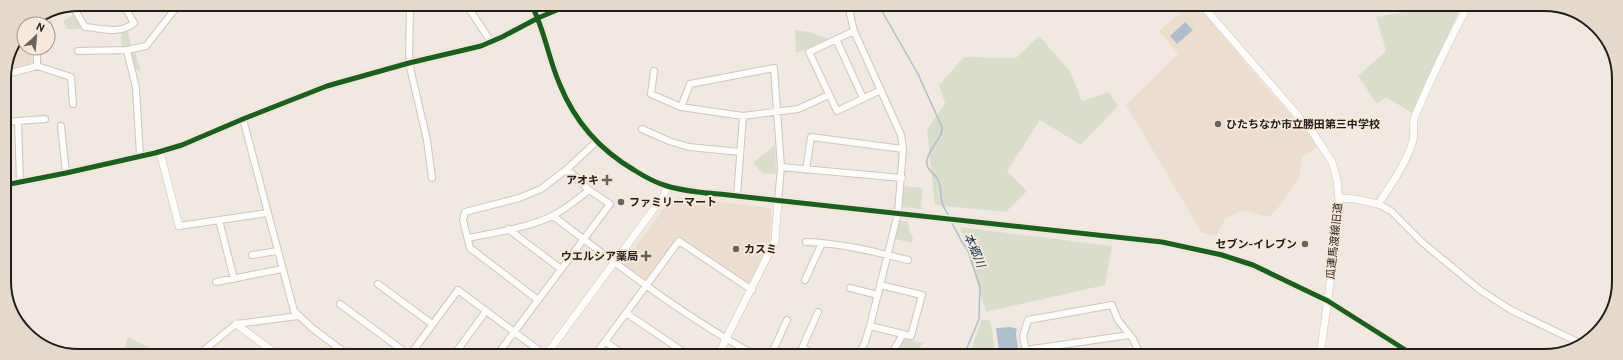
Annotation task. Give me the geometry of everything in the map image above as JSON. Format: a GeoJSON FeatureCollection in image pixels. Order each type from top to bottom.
{"type":"FeatureCollection","features":[{"type":"Feature","properties":{"kind":"street"},"geometry":{"type":"LineString","coordinates":[[76,11],[85,28],[118,31],[129,27],[134,23],[127,11]]}},
{"type":"Feature","properties":{"kind":"street"},"geometry":{"type":"LineString","coordinates":[[78,52],[127,50],[146,46],[174,11]]}},
{"type":"Feature","properties":{"kind":"street"},"geometry":{"type":"LineString","coordinates":[[410,11],[409,63],[427,140],[432,178]]}},
{"type":"Feature","properties":{"kind":"street"},"geometry":{"type":"LineString","coordinates":[[471,11],[491,42]]}},
{"type":"Feature","properties":{"kind":"street"},"geometry":{"type":"LineString","coordinates":[[534,11],[559,84],[581,124],[596,142],[613,157],[639,173],[667,186],[778,201],[1162,242],[1222,255],[1254,264],[1328,301],[1404,349]]}},
{"type":"Feature","properties":{"kind":"street"},"geometry":{"type":"LineString","coordinates":[[11,183],[66,173],[160,152],[182,145],[327,86],[409,63],[481,46],[554,11]]}},
{"type":"Feature","properties":{"kind":"street"},"geometry":{"type":"LineString","coordinates":[[849,11],[854,31],[901,135],[903,149],[902,178],[898,213],[866,342],[862,349]]}},
{"type":"Feature","properties":{"kind":"street","name":"瓜連馬渡線旧道"},"geometry":{"type":"LineString","coordinates":[[1207,11],[1323,146],[1332,162],[1337,180],[1340,210],[1321,349]]}},
{"type":"Feature","properties":{"kind":"street"},"geometry":{"type":"LineString","coordinates":[[1378,204],[1396,177],[1410,149],[1413,139],[1414,118],[1452,35],[1465,11]]}},
{"type":"Feature","properties":{"kind":"street"},"geometry":{"type":"LineString","coordinates":[[854,31],[809,52],[837,111],[881,90]]}},
{"type":"Feature","properties":{"kind":"street"},"geometry":{"type":"LineString","coordinates":[[836,40],[863,98]]}},
{"type":"Feature","properties":{"kind":"street"},"geometry":{"type":"LineString","coordinates":[[127,50],[136,88],[140,156]]}},
{"type":"Feature","properties":{"kind":"street"},"geometry":{"type":"LineString","coordinates":[[37,56],[37,66]]}},
{"type":"Feature","properties":{"kind":"street"},"geometry":{"type":"LineString","coordinates":[[11,73],[37,66],[71,77],[73,104]]}},
{"type":"Feature","properties":{"kind":"street"},"geometry":{"type":"LineString","coordinates":[[681,107],[690,84],[774,68],[781,167],[775,241],[722,349]]}},
{"type":"Feature","properties":{"kind":"street"},"geometry":{"type":"LineString","coordinates":[[654,71],[651,94],[681,107],[743,116],[798,109],[829,95]]}},
{"type":"Feature","properties":{"kind":"street"},"geometry":{"type":"LineString","coordinates":[[737,196],[743,116]]}},
{"type":"Feature","properties":{"kind":"street"},"geometry":{"type":"LineString","coordinates":[[11,122],[45,119]]}},
{"type":"Feature","properties":{"kind":"street"},"geometry":{"type":"LineString","coordinates":[[243,119],[294,311],[298,316],[340,349]]}},
{"type":"Feature","properties":{"kind":"street"},"geometry":{"type":"LineString","coordinates":[[18,121],[20,182]]}},
{"type":"Feature","properties":{"kind":"street"},"geometry":{"type":"LineString","coordinates":[[61,126],[66,173]]}},
{"type":"Feature","properties":{"kind":"street"},"geometry":{"type":"LineString","coordinates":[[642,129],[669,141],[689,147],[740,152]]}},
{"type":"Feature","properties":{"kind":"street"},"geometry":{"type":"LineString","coordinates":[[806,170],[811,137],[903,149]]}},
{"type":"Feature","properties":{"kind":"street"},"geometry":{"type":"LineString","coordinates":[[538,300],[470,248],[463,220],[465,212],[519,198],[541,189],[567,169],[596,142]]}},
{"type":"Feature","properties":{"kind":"street"},"geometry":{"type":"LineString","coordinates":[[160,152],[179,226],[267,212]]}},
{"type":"Feature","properties":{"kind":"street"},"geometry":{"type":"LineString","coordinates":[[781,167],[902,178]]}},
{"type":"Feature","properties":{"kind":"street"},"geometry":{"type":"LineString","coordinates":[[502,349],[610,204],[589,190],[567,169]]}},
{"type":"Feature","properties":{"kind":"street"},"geometry":{"type":"LineString","coordinates":[[550,349],[664,195],[667,186]]}},
{"type":"Feature","properties":{"kind":"street"},"geometry":{"type":"LineString","coordinates":[[468,238],[508,229],[553,216],[589,190]]}},
{"type":"Feature","properties":{"kind":"street"},"geometry":{"type":"LineString","coordinates":[[1339,198],[1355,199],[1378,204],[1391,211],[1423,243],[1480,290],[1511,310],[1576,341]]}},
{"type":"Feature","properties":{"kind":"street"},"geometry":{"type":"LineString","coordinates":[[553,216],[646,286],[727,340],[744,349]]}},
{"type":"Feature","properties":{"kind":"street"},"geometry":{"type":"LineString","coordinates":[[218,220],[234,279]]}},
{"type":"Feature","properties":{"kind":"street"},"geometry":{"type":"LineString","coordinates":[[508,229],[561,269]]}},
{"type":"Feature","properties":{"kind":"street"},"geometry":{"type":"LineString","coordinates":[[601,349],[679,241],[752,290]]}},
{"type":"Feature","properties":{"kind":"street"},"geometry":{"type":"LineString","coordinates":[[806,242],[822,243],[908,260]]}},
{"type":"Feature","properties":{"kind":"street"},"geometry":{"type":"LineString","coordinates":[[805,280],[822,243]]}},
{"type":"Feature","properties":{"kind":"street"},"geometry":{"type":"LineString","coordinates":[[252,255],[277,250]]}},
{"type":"Feature","properties":{"kind":"street"},"geometry":{"type":"LineString","coordinates":[[216,282],[282,269]]}},
{"type":"Feature","properties":{"kind":"street"},"geometry":{"type":"LineString","coordinates":[[378,284],[432,324]]}},
{"type":"Feature","properties":{"kind":"street"},"geometry":{"type":"LineString","coordinates":[[870,326],[911,336],[922,295],[880,285]]}},
{"type":"Feature","properties":{"kind":"street"},"geometry":{"type":"LineString","coordinates":[[850,288],[878,295]]}},
{"type":"Feature","properties":{"kind":"street"},"geometry":{"type":"LineString","coordinates":[[414,349],[458,290],[538,349]]}},
{"type":"Feature","properties":{"kind":"street"},"geometry":{"type":"LineString","coordinates":[[340,304],[402,349]]}},
{"type":"Feature","properties":{"kind":"street"},"geometry":{"type":"LineString","coordinates":[[1026,349],[1023,336],[1028,320],[1112,305],[1118,320],[1137,349]]}},
{"type":"Feature","properties":{"kind":"street"},"geometry":{"type":"LineString","coordinates":[[458,349],[486,311]]}},
{"type":"Feature","properties":{"kind":"street"},"geometry":{"type":"LineString","coordinates":[[804,349],[802,348],[818,312]]}},
{"type":"Feature","properties":{"kind":"street"},"geometry":{"type":"LineString","coordinates":[[626,313],[679,349]]}},
{"type":"Feature","properties":{"kind":"street"},"geometry":{"type":"LineString","coordinates":[[205,349],[236,324],[298,316]]}},
{"type":"Feature","properties":{"kind":"street"},"geometry":{"type":"LineString","coordinates":[[774,349],[787,320]]}},
{"type":"Feature","properties":{"kind":"street"},"geometry":{"type":"LineString","coordinates":[[236,324],[270,349]]}},
{"type":"Feature","properties":{"kind":"street"},"geometry":{"type":"LineString","coordinates":[[894,349],[903,334]]}},
{"type":"Feature","properties":{"kind":"street"},"geometry":{"type":"LineString","coordinates":[[1035,349],[1129,335]]}},
{"type":"Feature","properties":{"kind":"street"},"geometry":{"type":"LineString","coordinates":[[606,342],[616,349]]}},
{"type":"Feature","properties":{"kind":"shaded area","name":"ひたちなか市立勝田第三中学校"},"geometry":{"type":"Polygon","coordinates":[[[1182,11],[1203,11],[1263,84],[1317,144],[1316,148],[1302,157],[1299,178],[1277,209],[1269,217],[1242,210],[1225,219],[1216,236],[1202,233],[1126,105],[1178,54],[1159,31],[1182,11]]]}},
{"type":"Feature","properties":{"kind":"shaded area"},"geometry":{"type":"Polygon","coordinates":[[[16,53],[16,56],[32,56],[31,66],[11,71],[16,53]]]}},
{"type":"Feature","properties":{"kind":"shaded area"},"geometry":{"type":"Polygon","coordinates":[[[679,197],[770,208],[772,211],[770,241],[750,282],[746,283],[679,237],[647,279],[644,280],[625,266],[624,262],[670,200],[679,197]]]}},
{"type":"Feature","properties":{"kind":"green space"},"geometry":{"type":"Polygon","coordinates":[[[1411,11],[1459,11],[1412,113],[1386,97],[1377,104],[1358,76],[1386,51],[1376,17],[1411,11]]]}},
{"type":"Feature","properties":{"kind":"green space"},"geometry":{"type":"Polygon","coordinates":[[[75,14],[83,29],[67,29],[63,21],[75,14]]]}},
{"type":"Feature","properties":{"kind":"green space"},"geometry":{"type":"Polygon","coordinates":[[[795,30],[809,32],[829,39],[796,53],[795,30]]]}},
{"type":"Feature","properties":{"kind":"green space"},"geometry":{"type":"Polygon","coordinates":[[[128,31],[131,46],[122,48],[121,33],[128,31]]]}},
{"type":"Feature","properties":{"kind":"green space"},"geometry":{"type":"Polygon","coordinates":[[[1039,36],[1070,71],[1082,101],[1109,92],[1118,106],[1081,145],[1040,120],[1007,171],[1027,191],[1006,212],[935,205],[927,130],[945,103],[939,85],[964,57],[1016,58],[1039,36]]]}},
{"type":"Feature","properties":{"kind":"green space"},"geometry":{"type":"Polygon","coordinates":[[[135,51],[141,73],[134,66],[131,55],[135,51]]]}},
{"type":"Feature","properties":{"kind":"green space"},"geometry":{"type":"Polygon","coordinates":[[[775,145],[776,174],[762,173],[753,163],[775,145]]]}},
{"type":"Feature","properties":{"kind":"green space"},"geometry":{"type":"Polygon","coordinates":[[[904,186],[923,188],[921,209],[902,207],[904,186]]]}},
{"type":"Feature","properties":{"kind":"green space"},"geometry":{"type":"Polygon","coordinates":[[[899,220],[908,222],[910,233],[913,236],[912,243],[895,239],[899,220]]]}},
{"type":"Feature","properties":{"kind":"green space"},"geometry":{"type":"Polygon","coordinates":[[[960,227],[1112,246],[1105,285],[986,312],[960,227]]]}},
{"type":"Feature","properties":{"kind":"green space"},"geometry":{"type":"Polygon","coordinates":[[[982,320],[990,320],[995,349],[971,349],[982,320]]]}},
{"type":"Feature","properties":{"kind":"green space"},"geometry":{"type":"Polygon","coordinates":[[[128,337],[153,349],[124,349],[128,337]]]}},
{"type":"Feature","properties":{"kind":"green space"},"geometry":{"type":"Polygon","coordinates":[[[904,339],[923,343],[918,349],[898,349],[904,339]]]}},
{"type":"Feature","properties":{"kind":"water"},"geometry":{"type":"Polygon","coordinates":[[[1185,22],[1193,30],[1177,44],[1170,36],[1185,22]]]}},
{"type":"Feature","properties":{"kind":"water"},"geometry":{"type":"Polygon","coordinates":[[[1011,327],[1017,329],[1016,334],[1018,348],[999,349],[996,328],[1011,327]]]}},
{"type":"Feature","properties":{"kind":"waterway","name":"本郷川"},"geometry":{"type":"LineString","coordinates":[[883,11],[918,74],[942,127],[941,134],[928,156],[927,166],[937,178],[942,204],[949,216]]}},
{"type":"Feature","properties":{"kind":"waterway","name":"本郷川"},"geometry":{"type":"LineString","coordinates":[[951,221],[968,251],[980,287],[979,319],[966,349]]}},
{"type":"Feature","properties":{"kind":"cycle path"},"geometry":{"type":"LineString","coordinates":[[534,11],[560,85],[581,123],[610,153],[650,180],[684,190],[1162,242],[1222,255],[1253,265],[1328,301],[1404,349]]}},
{"type":"Feature","properties":{"kind":"cycle path"},"geometry":{"type":"LineString","coordinates":[[11,184],[155,153],[182,145],[327,86],[409,63],[481,46],[554,11]]}},
{"type":"Feature","properties":{"kind":"place","name":"ひたちなか市立勝田第三中学校"},"geometry":{"type":"Point","coordinates":[1218,124]}},
{"type":"Feature","properties":{"kind":"place","name":"アオキ"},"geometry":{"type":"Point","coordinates":[607,180]}},
{"type":"Feature","properties":{"kind":"place","name":"ファミリーマート"},"geometry":{"type":"Point","coordinates":[621,202]}},
{"type":"Feature","properties":{"kind":"place","name":"セブン-イレブン"},"geometry":{"type":"Point","coordinates":[1305,244]}},
{"type":"Feature","properties":{"kind":"place","name":"カスミ"},"geometry":{"type":"Point","coordinates":[736,249]}},
{"type":"Feature","properties":{"kind":"place","name":"ウエルシア薬局"},"geometry":{"type":"Point","coordinates":[646,256]}}]}
